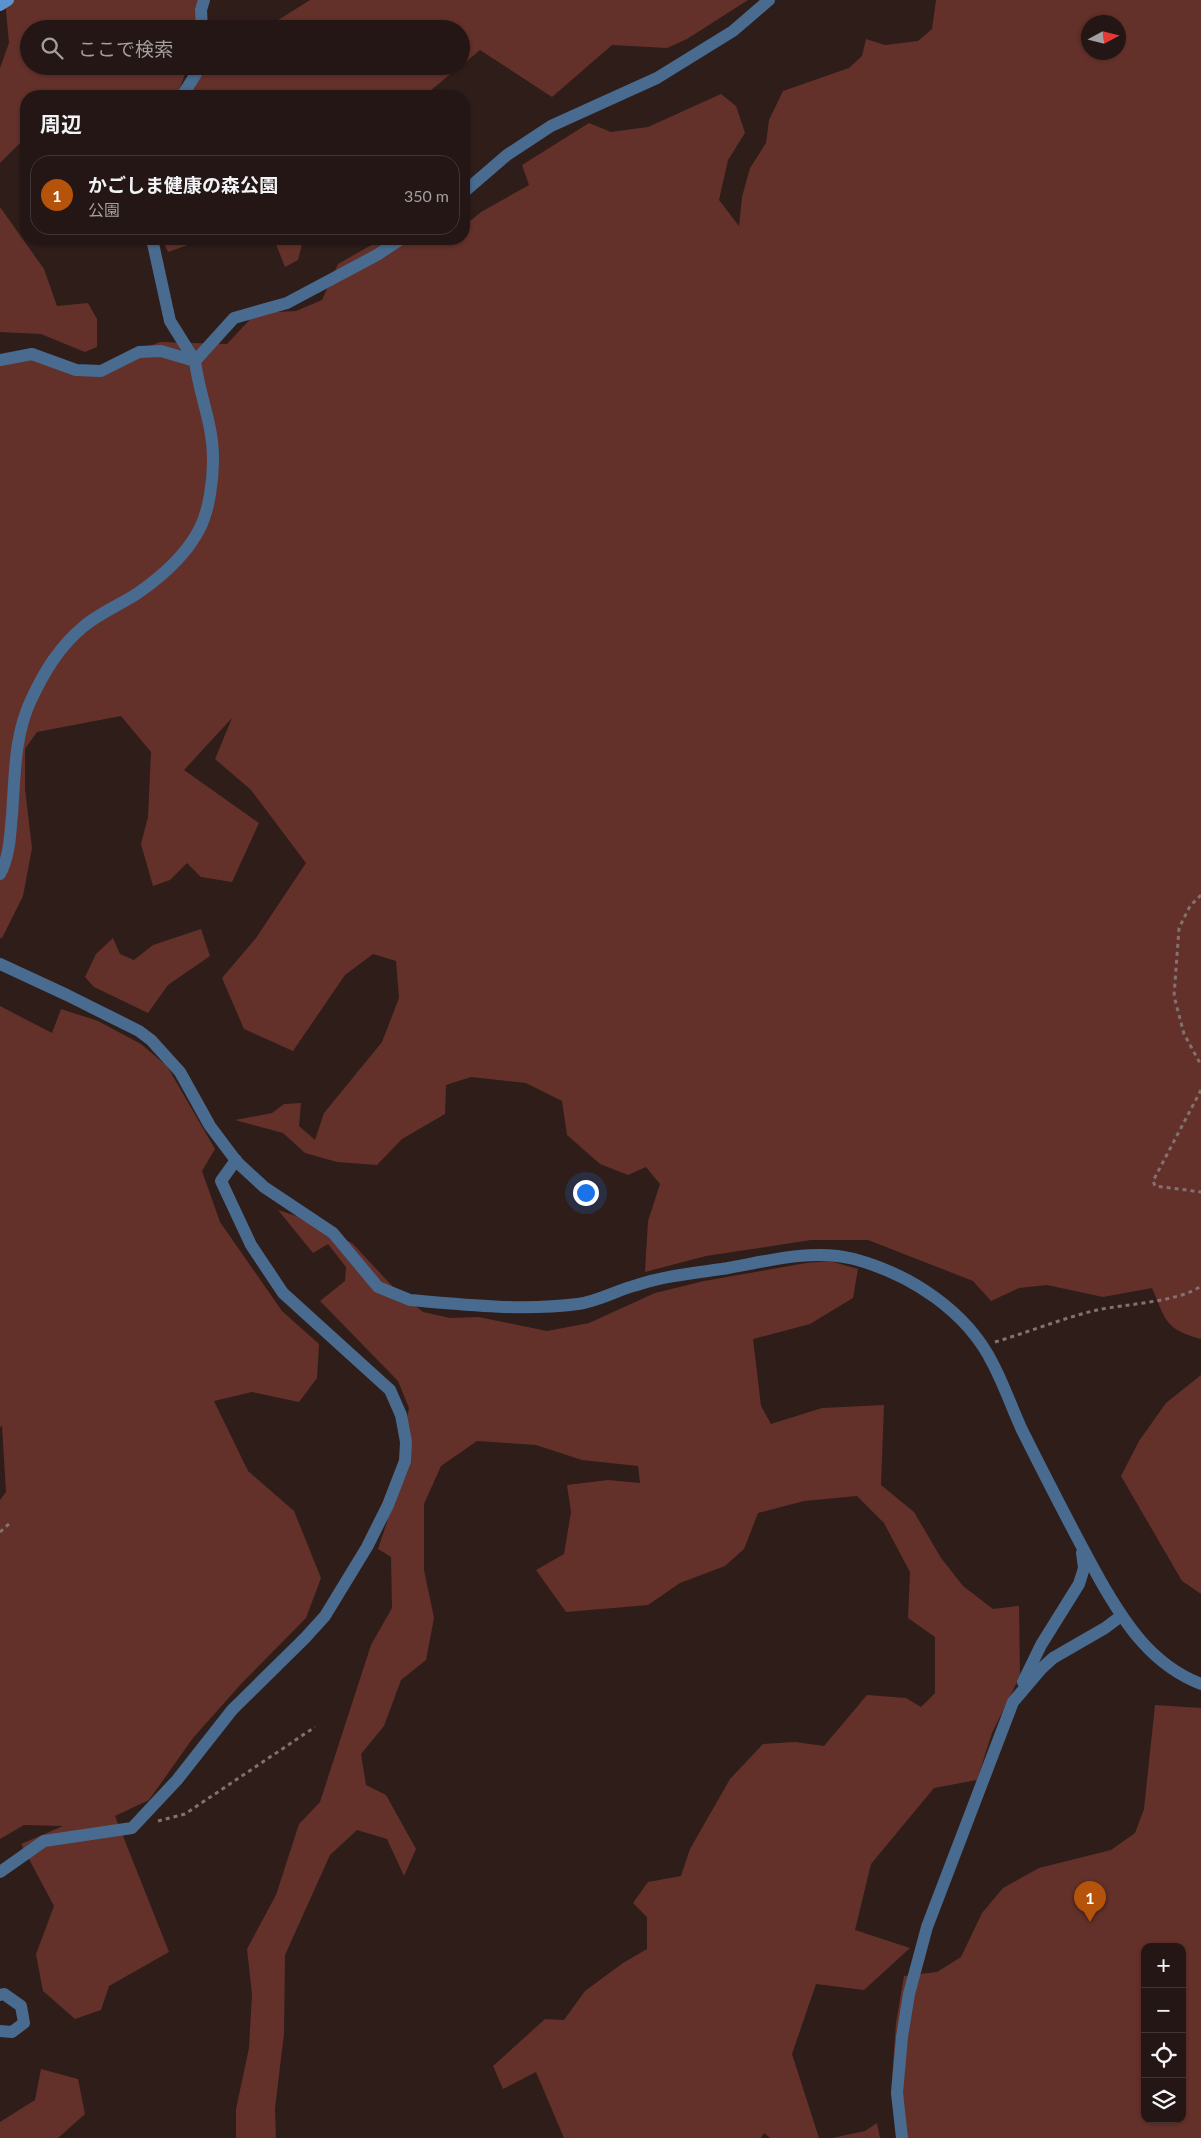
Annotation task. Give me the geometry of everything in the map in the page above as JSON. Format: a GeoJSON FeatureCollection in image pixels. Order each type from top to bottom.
{"type":"FeatureCollection","features":[{"type":"Feature","properties":{"kind":"main road"},"geometry":{"type":"LineString","coordinates":[[0,5],[8,0]]}},
{"type":"Feature","properties":{"kind":"street"},"geometry":{"type":"LineString","coordinates":[[202,20],[201,10],[204,0]]}},
{"type":"Feature","properties":{"kind":"street"},"geometry":{"type":"LineString","coordinates":[[470,187],[507,155],[551,126],[664,74],[733,31],[770,0]]}},
{"type":"Feature","properties":{"kind":"street"},"geometry":{"type":"LineString","coordinates":[[186,90],[195,75]]}},
{"type":"Feature","properties":{"kind":"street"},"geometry":{"type":"LineString","coordinates":[[0,874],[6,862],[10,840],[18,740],[30,701],[57,652],[84,626],[138,593],[173,564],[200,528],[207,507],[213,461],[209,416],[198,387],[195,361],[170,321],[153,245]]}},
{"type":"Feature","properties":{"kind":"street"},"geometry":{"type":"LineString","coordinates":[[195,361],[234,318],[287,303],[392,245]]}},
{"type":"Feature","properties":{"kind":"street"},"geometry":{"type":"LineString","coordinates":[[0,360],[32,354],[76,370],[100,371],[139,352],[161,351],[195,361]]}},
{"type":"Feature","properties":{"kind":"street"},"geometry":{"type":"LineString","coordinates":[[0,964],[131,1027],[151,1040],[180,1072],[210,1126],[236,1160],[264,1187],[333,1233],[378,1287],[410,1300],[504,1307],[581,1304],[637,1284],[664,1278],[776,1260],[839,1256],[876,1267],[903,1279],[942,1302],[967,1325],[994,1364],[1024,1433],[1082,1546],[1121,1616],[1153,1654],[1187,1678],[1201,1684]]}},
{"type":"Feature","properties":{"kind":"street"},"geometry":{"type":"LineString","coordinates":[[0,1872],[44,1841],[84,1833],[132,1828],[177,1780],[232,1710],[325,1616],[366,1547],[388,1505],[405,1461],[406,1442],[401,1415],[390,1390],[283,1293],[251,1246],[222,1181],[236,1160]]}},
{"type":"Feature","properties":{"kind":"street"},"geometry":{"type":"LineString","coordinates":[[902,2138],[897,2093],[902,2037],[909,1994],[927,1927],[1012,1702],[1041,1645],[1079,1584],[1084,1568],[1082,1546]]}},
{"type":"Feature","properties":{"kind":"street"},"geometry":{"type":"LineString","coordinates":[[1012,1702],[1053,1658],[1105,1628],[1121,1616]]}},
{"type":"Feature","properties":{"kind":"street"},"geometry":{"type":"LineString","coordinates":[[0,1995],[4,1994],[22,2006],[24,2023],[12,2032],[0,2031]]}},
{"type":"Feature","properties":{"kind":"path"},"geometry":{"type":"LineString","coordinates":[[1201,895],[1190,906],[1179,928],[1174,996],[1184,1034],[1201,1065]]}},
{"type":"Feature","properties":{"kind":"path"},"geometry":{"type":"LineString","coordinates":[[1201,1090],[1153,1181],[1155,1186],[1164,1189],[1201,1192]]}},
{"type":"Feature","properties":{"kind":"path"},"geometry":{"type":"LineString","coordinates":[[983,1346],[1096,1310],[1176,1296],[1194,1291],[1201,1286]]}},
{"type":"Feature","properties":{"kind":"path"},"geometry":{"type":"LineString","coordinates":[[0,1532],[10,1523]]}},
{"type":"Feature","properties":{"kind":"path"},"geometry":{"type":"LineString","coordinates":[[132,1828],[185,1814],[315,1727]]}},
{"type":"Feature","properties":{"kind":"shaded area"},"geometry":{"type":"Polygon","coordinates":[[[5,0],[200,0],[198,20],[20,20],[20,75],[185,75],[179,90],[20,90],[20,143],[0,163],[0,68],[9,43],[5,0]]]}},
{"type":"Feature","properties":{"kind":"shaded area"},"geometry":{"type":"Polygon","coordinates":[[[310,0],[748,0],[687,39],[667,48],[612,45],[552,97],[480,50],[470,58],[470,20],[278,20],[310,0]]]}},
{"type":"Feature","properties":{"kind":"shaded area"},"geometry":{"type":"Polygon","coordinates":[[[936,0],[1201,0],[1201,1339],[1180,1331],[1168,1322],[1152,1288],[1103,1297],[1047,1285],[1019,1288],[991,1301],[973,1281],[868,1240],[811,1240],[706,1256],[645,1272],[648,1221],[660,1184],[646,1167],[628,1175],[600,1164],[567,1135],[562,1101],[526,1083],[471,1077],[446,1085],[445,1114],[402,1139],[377,1165],[337,1162],[305,1153],[283,1133],[235,1120],[272,1113],[284,1104],[301,1103],[299,1126],[315,1140],[324,1113],[382,1042],[399,998],[396,961],[373,954],[345,975],[293,1051],[244,1029],[222,978],[256,938],[306,863],[251,790],[215,759],[232,718],[184,770],[259,823],[232,882],[201,877],[187,863],[170,880],[153,886],[141,844],[148,817],[151,752],[121,716],[37,732],[25,749],[25,789],[32,848],[23,896],[2,938],[0,938],[0,354],[90,369],[160,342],[227,344],[256,313],[296,311],[322,300],[338,264],[371,245],[470,245],[470,221],[481,212],[529,185],[522,165],[589,123],[611,132],[648,127],[721,94],[736,106],[745,133],[728,160],[719,200],[739,226],[742,197],[750,168],[766,143],[769,120],[783,91],[849,68],[862,56],[866,39],[885,45],[918,41],[932,29],[936,0]]]}},
{"type":"Feature","properties":{"kind":"shaded area"},"geometry":{"type":"Polygon","coordinates":[[[203,75],[449,75],[431,90],[190,90],[203,75]]]}},
{"type":"Feature","properties":{"kind":"shaded area"},"geometry":{"type":"Polygon","coordinates":[[[0,207],[20,235],[20,245],[27,245],[44,269],[57,306],[88,303],[97,319],[97,347],[85,352],[41,334],[0,332],[0,207]]]}},
{"type":"Feature","properties":{"kind":"shaded area"},"geometry":{"type":"Polygon","coordinates":[[[165,245],[188,245],[168,252],[165,245]]]}},
{"type":"Feature","properties":{"kind":"shaded area"},"geometry":{"type":"Polygon","coordinates":[[[276,245],[302,245],[298,260],[285,267],[276,245]]]}},
{"type":"Feature","properties":{"kind":"shaded area"},"geometry":{"type":"Polygon","coordinates":[[[201,929],[210,956],[168,985],[148,1013],[94,987],[85,977],[96,954],[113,938],[120,954],[134,960],[153,945],[201,929]]]}},
{"type":"Feature","properties":{"kind":"shaded area"},"geometry":{"type":"Polygon","coordinates":[[[0,1006],[52,1033],[61,1009],[98,1021],[141,1044],[167,1066],[215,1149],[202,1171],[220,1222],[282,1311],[319,1344],[317,1378],[299,1402],[252,1392],[214,1401],[248,1471],[294,1511],[321,1578],[306,1618],[241,1684],[193,1738],[149,1800],[115,1816],[169,1952],[109,1986],[101,2010],[75,2019],[43,1991],[36,1954],[54,1906],[21,1844],[63,1826],[24,1825],[0,1839],[0,1500],[6,1492],[2,1426],[0,1427],[0,1006]]]}},
{"type":"Feature","properties":{"kind":"shaded area"},"geometry":{"type":"Polygon","coordinates":[[[278,1210],[299,1217],[352,1243],[395,1289],[423,1312],[450,1318],[479,1317],[547,1331],[589,1323],[655,1293],[704,1281],[806,1263],[830,1261],[858,1269],[853,1298],[810,1324],[753,1339],[761,1406],[771,1424],[822,1408],[884,1405],[881,1485],[914,1512],[941,1558],[963,1586],[993,1609],[1019,1606],[1020,1676],[992,1733],[977,1780],[934,1788],[871,1864],[855,1930],[910,1948],[864,1990],[816,1984],[792,2054],[819,2138],[770,2138],[764,2133],[761,2138],[564,2138],[536,2072],[503,2089],[493,2066],[545,2019],[564,2020],[585,1991],[623,1963],[647,1949],[647,1917],[633,1903],[648,1882],[681,1876],[690,1849],[730,1779],[763,1744],[795,1742],[824,1746],[867,1695],[906,1698],[921,1707],[935,1693],[935,1637],[908,1618],[910,1572],[884,1523],[857,1496],[804,1501],[758,1513],[744,1549],[725,1566],[680,1583],[648,1605],[566,1612],[536,1570],[564,1554],[571,1512],[567,1485],[608,1480],[640,1483],[638,1466],[582,1460],[536,1445],[477,1441],[441,1466],[424,1504],[424,1570],[434,1618],[426,1660],[401,1680],[384,1726],[361,1754],[366,1785],[386,1795],[416,1849],[404,1876],[387,1839],[357,1830],[330,1855],[285,1955],[284,2034],[275,2108],[276,2138],[236,2138],[236,2109],[249,2048],[252,1994],[247,1949],[276,1895],[299,1824],[320,1802],[371,1645],[392,1608],[391,1557],[378,1549],[387,1522],[409,1408],[398,1381],[320,1301],[345,1281],[346,1267],[328,1244],[313,1253],[278,1210]]]}},
{"type":"Feature","properties":{"kind":"shaded area"},"geometry":{"type":"Polygon","coordinates":[[[1201,1375],[1201,1594],[1182,1581],[1121,1476],[1139,1441],[1166,1403],[1201,1375]]]}},
{"type":"Feature","properties":{"kind":"shaded area"},"geometry":{"type":"Polygon","coordinates":[[[1155,1705],[1201,1708],[1201,2138],[897,2138],[891,2092],[896,2023],[904,1976],[937,1972],[961,1957],[982,1913],[1003,1888],[1039,1868],[1111,1850],[1135,1833],[1144,1809],[1155,1705]]]}},
{"type":"Feature","properties":{"kind":"shaded area"},"geometry":{"type":"Polygon","coordinates":[[[41,2069],[78,2079],[85,2114],[58,2138],[0,2138],[0,2122],[35,2100],[41,2069]]]}},
{"type":"Feature","properties":{"kind":"shaded area"},"geometry":{"type":"Polygon","coordinates":[[[877,2123],[880,2138],[832,2138],[865,2131],[877,2123]]]}},
{"type":"Feature","properties":{"kind":"place","name":"かごしま健康の森公園"},"geometry":{"type":"Point","coordinates":[1090,1922]}}]}
